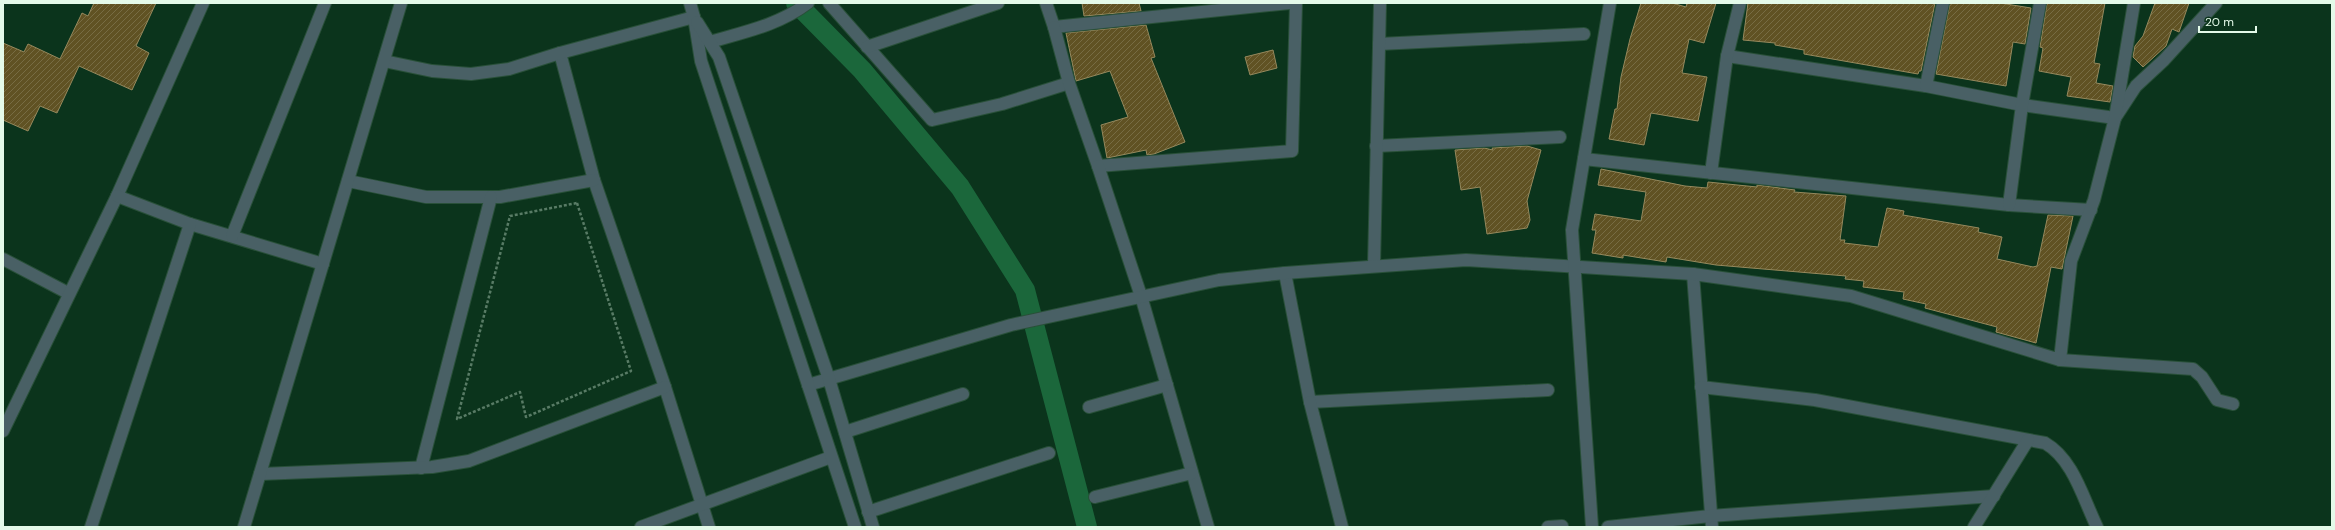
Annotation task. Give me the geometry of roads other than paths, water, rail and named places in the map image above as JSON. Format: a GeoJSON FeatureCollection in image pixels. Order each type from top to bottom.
{"type":"FeatureCollection","features":[{"type":"Feature","properties":{"kind":"street"},"geometry":{"type":"LineString","coordinates":[[3,431],[68,294],[117,196],[203,3]]}},
{"type":"Feature","properties":{"kind":"street"},"geometry":{"type":"LineString","coordinates":[[232,236],[325,3]]}},
{"type":"Feature","properties":{"kind":"street"},"geometry":{"type":"LineString","coordinates":[[244,527],[401,3]]}},
{"type":"Feature","properties":{"kind":"street"},"geometry":{"type":"LineString","coordinates":[[690,3],[694,17],[701,61],[855,527]]}},
{"type":"Feature","properties":{"kind":"street"},"geometry":{"type":"LineString","coordinates":[[710,42],[775,22],[795,13],[808,3]]}},
{"type":"Feature","properties":{"kind":"street"},"geometry":{"type":"LineString","coordinates":[[829,3],[867,48],[932,120],[1002,104],[1069,83]]}},
{"type":"Feature","properties":{"kind":"street"},"geometry":{"type":"LineString","coordinates":[[867,48],[998,3]]}},
{"type":"Feature","properties":{"kind":"street"},"geometry":{"type":"LineString","coordinates":[[1046,3],[1069,83],[1141,296],[1208,527]]}},
{"type":"Feature","properties":{"kind":"street"},"geometry":{"type":"LineString","coordinates":[[1054,27],[1290,3]]}},
{"type":"Feature","properties":{"kind":"street"},"geometry":{"type":"LineString","coordinates":[[1098,166],[1292,151],[1296,3]]}},
{"type":"Feature","properties":{"kind":"street"},"geometry":{"type":"LineString","coordinates":[[1374,266],[1380,3]]}},
{"type":"Feature","properties":{"kind":"street"},"geometry":{"type":"LineString","coordinates":[[1592,527],[1569,266],[1572,230],[1610,3]]}},
{"type":"Feature","properties":{"kind":"street"},"geometry":{"type":"LineString","coordinates":[[1711,173],[1727,56],[1740,3]]}},
{"type":"Feature","properties":{"kind":"street"},"geometry":{"type":"LineString","coordinates":[[1926,86],[1944,3]]}},
{"type":"Feature","properties":{"kind":"street"},"geometry":{"type":"LineString","coordinates":[[2009,205],[2022,105],[2040,3]]}},
{"type":"Feature","properties":{"kind":"street"},"geometry":{"type":"LineString","coordinates":[[2060,360],[2071,261],[2090,210],[2115,118],[2134,3]]}},
{"type":"Feature","properties":{"kind":"street"},"geometry":{"type":"LineString","coordinates":[[2115,118],[2136,86],[2164,60],[2216,3]]}},
{"type":"Feature","properties":{"kind":"street"},"geometry":{"type":"LineString","coordinates":[[384,60],[432,71],[471,74],[509,69],[560,53],[694,17]]}},
{"type":"Feature","properties":{"kind":"street"},"geometry":{"type":"LineString","coordinates":[[694,17],[719,57],[829,379],[873,527]]}},
{"type":"Feature","properties":{"kind":"street"},"geometry":{"type":"LineString","coordinates":[[1379,44],[1584,34]]}},
{"type":"Feature","properties":{"kind":"street"},"geometry":{"type":"LineString","coordinates":[[560,53],[594,180],[665,387],[709,527]]}},
{"type":"Feature","properties":{"kind":"street"},"geometry":{"type":"LineString","coordinates":[[1727,56],[1926,86],[2022,105],[2115,118]]}},
{"type":"Feature","properties":{"kind":"street"},"geometry":{"type":"LineString","coordinates":[[1376,146],[1560,137]]}},
{"type":"Feature","properties":{"kind":"street"},"geometry":{"type":"LineString","coordinates":[[1584,159],[2009,205],[2090,210]]}},
{"type":"Feature","properties":{"kind":"street"},"geometry":{"type":"LineString","coordinates":[[348,181],[426,196],[491,197],[594,180]]}},
{"type":"Feature","properties":{"kind":"street"},"geometry":{"type":"LineString","coordinates":[[117,196],[190,224],[323,264]]}},
{"type":"Feature","properties":{"kind":"street"},"geometry":{"type":"LineString","coordinates":[[421,468],[491,197]]}},
{"type":"Feature","properties":{"kind":"street"},"geometry":{"type":"LineString","coordinates":[[92,527],[190,224]]}},
{"type":"Feature","properties":{"kind":"street"},"geometry":{"type":"LineString","coordinates":[[3,258],[68,294]]}},
{"type":"Feature","properties":{"kind":"street"},"geometry":{"type":"LineString","coordinates":[[808,385],[1011,325],[1220,280],[1286,272],[1466,260],[1693,274],[1852,296],[2060,360],[2193,369],[2202,377],[2217,400],[2222,403],[2233,404]]}},
{"type":"Feature","properties":{"kind":"street"},"geometry":{"type":"LineString","coordinates":[[1286,272],[1310,402],[1342,527]]}},
{"type":"Feature","properties":{"kind":"street"},"geometry":{"type":"LineString","coordinates":[[1693,274],[1711,522]]}},
{"type":"Feature","properties":{"kind":"street"},"geometry":{"type":"LineString","coordinates":[[1089,407],[1167,385]]}},
{"type":"Feature","properties":{"kind":"street"},"geometry":{"type":"LineString","coordinates":[[260,474],[421,468],[469,461],[665,387]]}},
{"type":"Feature","properties":{"kind":"street"},"geometry":{"type":"LineString","coordinates":[[1701,387],[1815,400],[2045,442],[2056,449],[2073,476],[2097,527]]}},
{"type":"Feature","properties":{"kind":"street"},"geometry":{"type":"LineString","coordinates":[[1310,402],[1548,390]]}},
{"type":"Feature","properties":{"kind":"street"},"geometry":{"type":"LineString","coordinates":[[845,432],[963,394]]}},
{"type":"Feature","properties":{"kind":"street"},"geometry":{"type":"LineString","coordinates":[[1974,527],[2028,440]]}},
{"type":"Feature","properties":{"kind":"street"},"geometry":{"type":"LineString","coordinates":[[868,512],[1049,453]]}},
{"type":"Feature","properties":{"kind":"street"},"geometry":{"type":"LineString","coordinates":[[641,527],[831,457]]}},
{"type":"Feature","properties":{"kind":"street"},"geometry":{"type":"LineString","coordinates":[[1095,497],[1192,473]]}},
{"type":"Feature","properties":{"kind":"street"},"geometry":{"type":"LineString","coordinates":[[1608,527],[1711,522],[1994,496]]}},
{"type":"Feature","properties":{"kind":"street"},"geometry":{"type":"LineString","coordinates":[[1548,527],[1562,526]]}},
{"type":"Feature","properties":{"kind":"waterway"},"geometry":{"type":"LineString","coordinates":[[796,3],[862,70],[960,187],[1025,290],[1087,527]]}}]}
